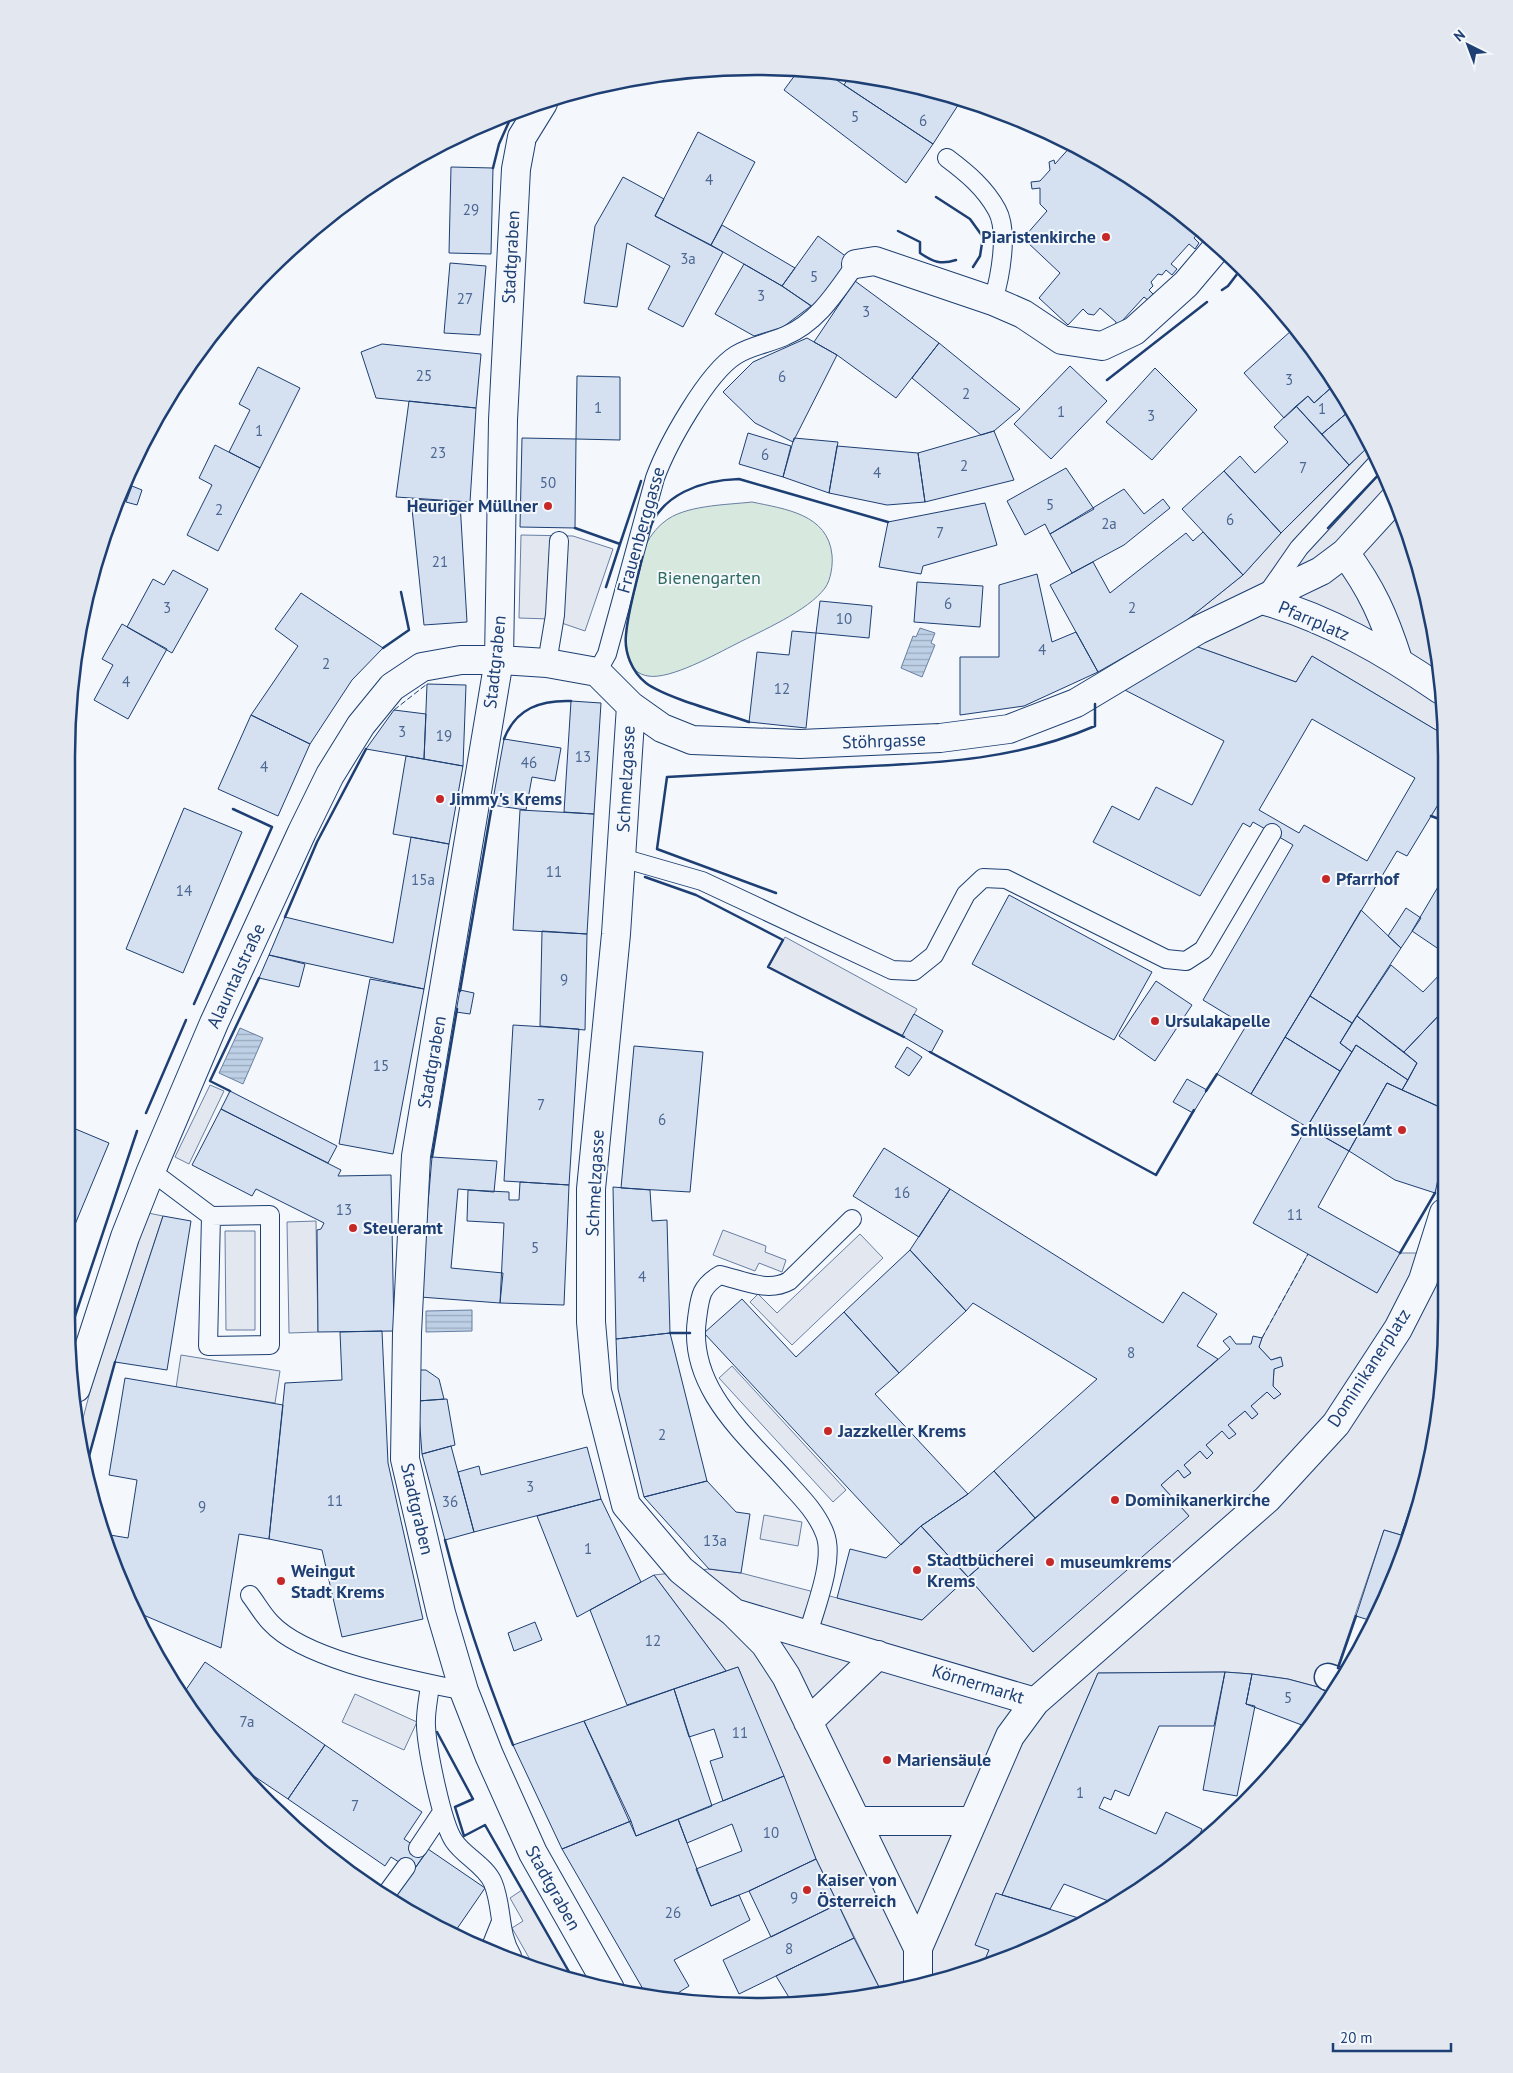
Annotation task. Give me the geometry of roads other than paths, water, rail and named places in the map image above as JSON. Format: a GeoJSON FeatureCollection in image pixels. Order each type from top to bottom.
{"type":"FeatureCollection","features":[{"type":"Feature","properties":{"kind":"street","name":"Stadtgraben"},"geometry":{"type":"LineString","coordinates":[[538,111],[522,137],[516,169],[502,420],[499,660],[416,1156],[407,1333],[405,1460],[441,1613],[464,1691],[489,1755],[533,1853],[605,1981]]}},
{"type":"Feature","properties":{"kind":"street"},"geometry":{"type":"LineString","coordinates":[[856,264],[875,260],[993,301],[1023,314],[1062,340],[1102,346],[1134,331],[1186,284],[1214,251]]}},
{"type":"Feature","properties":{"kind":"street","name":"Pfarrplatz"},"geometry":{"type":"LineString","coordinates":[[1262,600],[1321,571],[1345,553],[1390,505]]}},
{"type":"Feature","properties":{"kind":"street"},"geometry":{"type":"LineString","coordinates":[[1345,553],[1364,580],[1385,618],[1398,660]]}},
{"type":"Feature","properties":{"kind":"street","name":"Stöhrgasse"},"geometry":{"type":"LineString","coordinates":[[597,672],[631,706],[662,728],[684,737],[726,742],[800,744],[940,738],[1009,729],[1076,703],[1198,630],[1262,600]]}},
{"type":"Feature","properties":{"kind":"street","name":"Pfarrplatz"},"geometry":{"type":"LineString","coordinates":[[1262,600],[1297,610],[1398,660],[1434,685]]}},
{"type":"Feature","properties":{"kind":"street","name":"Alauntalstraße"},"geometry":{"type":"LineString","coordinates":[[78,1381],[125,1237],[151,1171],[214,1023],[330,775],[361,725],[392,687],[422,667],[461,660],[499,660]]}},
{"type":"Feature","properties":{"kind":"street"},"geometry":{"type":"LineString","coordinates":[[499,660],[547,663],[597,672]]}},
{"type":"Feature","properties":{"kind":"street","name":"Schmelzgasse"},"geometry":{"type":"LineString","coordinates":[[631,706],[622,858],[592,1188],[591,1322],[597,1391],[626,1505],[681,1570],[733,1612]]}},
{"type":"Feature","properties":{"kind":"street","name":"Dominikanerplatz"},"geometry":{"type":"LineString","coordinates":[[1035,1702],[1267,1499],[1336,1424],[1398,1328],[1423,1280],[1438,1258]]}},
{"type":"Feature","properties":{"kind":"street"},"geometry":{"type":"LineString","coordinates":[[733,1612],[765,1644],[786,1676],[918,1948],[918,1978]]}},
{"type":"Feature","properties":{"kind":"street","name":"Körnermarkt"},"geometry":{"type":"LineString","coordinates":[[733,1612],[1035,1702],[1010,1736],[918,1948]]}},
{"type":"Feature","properties":{"kind":"street"},"geometry":{"type":"LineString","coordinates":[[808,1722],[878,1654]]}},
{"type":"Feature","properties":{"kind":"street"},"geometry":{"type":"LineString","coordinates":[[857,1821],[972,1820]]}},
{"type":"Feature","properties":{"kind":"lane"},"geometry":{"type":"LineString","coordinates":[[947,158],[983,189],[998,212],[1003,243],[1000,280],[993,301]]}},
{"type":"Feature","properties":{"kind":"lane","name":"Frauenberggasse"},"geometry":{"type":"LineString","coordinates":[[597,672],[607,654],[661,462],[706,386],[736,355],[788,335],[820,314],[856,264]]}},
{"type":"Feature","properties":{"kind":"lane"},"geometry":{"type":"LineString","coordinates":[[1262,600],[1299,548],[1373,467]]}},
{"type":"Feature","properties":{"kind":"lane"},"geometry":{"type":"LineString","coordinates":[[547,663],[555,615],[559,541]]}},
{"type":"Feature","properties":{"kind":"lane"},"geometry":{"type":"LineString","coordinates":[[622,858],[702,881],[892,970],[914,971],[934,955],[966,894],[984,878],[1006,879],[1166,959],[1186,961],[1203,950],[1272,833]]}},
{"type":"Feature","properties":{"kind":"lane"},"geometry":{"type":"LineString","coordinates":[[151,1171],[211,1216],[270,1215],[270,1345],[208,1346],[211,1216]]}},
{"type":"Feature","properties":{"kind":"lane"},"geometry":{"type":"LineString","coordinates":[[808,1634],[828,1564],[826,1536],[810,1507],[718,1404],[704,1381],[696,1355],[695,1333],[700,1295],[708,1282],[720,1275],[769,1287],[779,1287],[789,1281],[852,1219]]}},
{"type":"Feature","properties":{"kind":"lane"},"geometry":{"type":"LineString","coordinates":[[250,1595],[271,1624],[301,1645],[352,1663],[464,1691]]}},
{"type":"Feature","properties":{"kind":"lane"},"geometry":{"type":"LineString","coordinates":[[430,1684],[426,1725],[442,1812],[454,1841],[492,1880],[500,1902],[500,1924],[509,1951]]}},
{"type":"Feature","properties":{"kind":"lane"},"geometry":{"type":"LineString","coordinates":[[418,1848],[442,1812]]}},
{"type":"Feature","properties":{"kind":"lane"},"geometry":{"type":"LineString","coordinates":[[389,1890],[406,1867]]}},
{"type":"Feature","properties":{"kind":"lane"},"geometry":{"type":"LineString","coordinates":[[492,1944],[500,1924]]}},
{"type":"Feature","properties":{"kind":"water"},"geometry":{"type":"Polygon","coordinates":[[[920,628],[935,633],[931,643],[935,645],[922,677],[901,668],[913,636],[916,637],[920,628]]]}},
{"type":"Feature","properties":{"kind":"water"},"geometry":{"type":"Polygon","coordinates":[[[240,1028],[263,1038],[243,1084],[219,1073],[240,1028]]]}},
{"type":"Feature","properties":{"kind":"water"},"geometry":{"type":"Polygon","coordinates":[[[472,1310],[472,1331],[426,1332],[426,1311],[472,1310]]]}},
{"type":"Feature","properties":{"kind":"place","name":"Piaristenkirche"},"geometry":{"type":"Point","coordinates":[1106,237]}},
{"type":"Feature","properties":{"kind":"place","name":"Heuriger Müllner"},"geometry":{"type":"Point","coordinates":[548,506]}},
{"type":"Feature","properties":{"kind":"place","name":"Jimmy's Krems"},"geometry":{"type":"Point","coordinates":[440,799]}},
{"type":"Feature","properties":{"kind":"place","name":"Pfarrhof"},"geometry":{"type":"Point","coordinates":[1326,879]}},
{"type":"Feature","properties":{"kind":"place","name":"Ursulakapelle"},"geometry":{"type":"Point","coordinates":[1155,1021]}},
{"type":"Feature","properties":{"kind":"place","name":"Schlüsselamt"},"geometry":{"type":"Point","coordinates":[1402,1130]}},
{"type":"Feature","properties":{"kind":"place","name":"Steueramt"},"geometry":{"type":"Point","coordinates":[353,1228]}},
{"type":"Feature","properties":{"kind":"place","name":"Jazzkeller Krems"},"geometry":{"type":"Point","coordinates":[828,1431]}},
{"type":"Feature","properties":{"kind":"place","name":"Dominikanerkirche"},"geometry":{"type":"Point","coordinates":[1115,1500]}},
{"type":"Feature","properties":{"kind":"place","name":"museumkrems"},"geometry":{"type":"Point","coordinates":[1050,1562]}},
{"type":"Feature","properties":{"kind":"place","name":"Stadtbücherei Krems"},"geometry":{"type":"Point","coordinates":[917,1570]}},
{"type":"Feature","properties":{"kind":"place","name":"Weingut Stadt Krems"},"geometry":{"type":"Point","coordinates":[281,1581]}},
{"type":"Feature","properties":{"kind":"place","name":"Mariensäule"},"geometry":{"type":"Point","coordinates":[887,1760]}},
{"type":"Feature","properties":{"kind":"place","name":"Kaiser von Österreich"},"geometry":{"type":"Point","coordinates":[807,1890]}},
{"type":"Feature","properties":{"kind":"park label","name":"Bienengarten"},"geometry":{"type":"Point","coordinates":[709,578]}}]}
